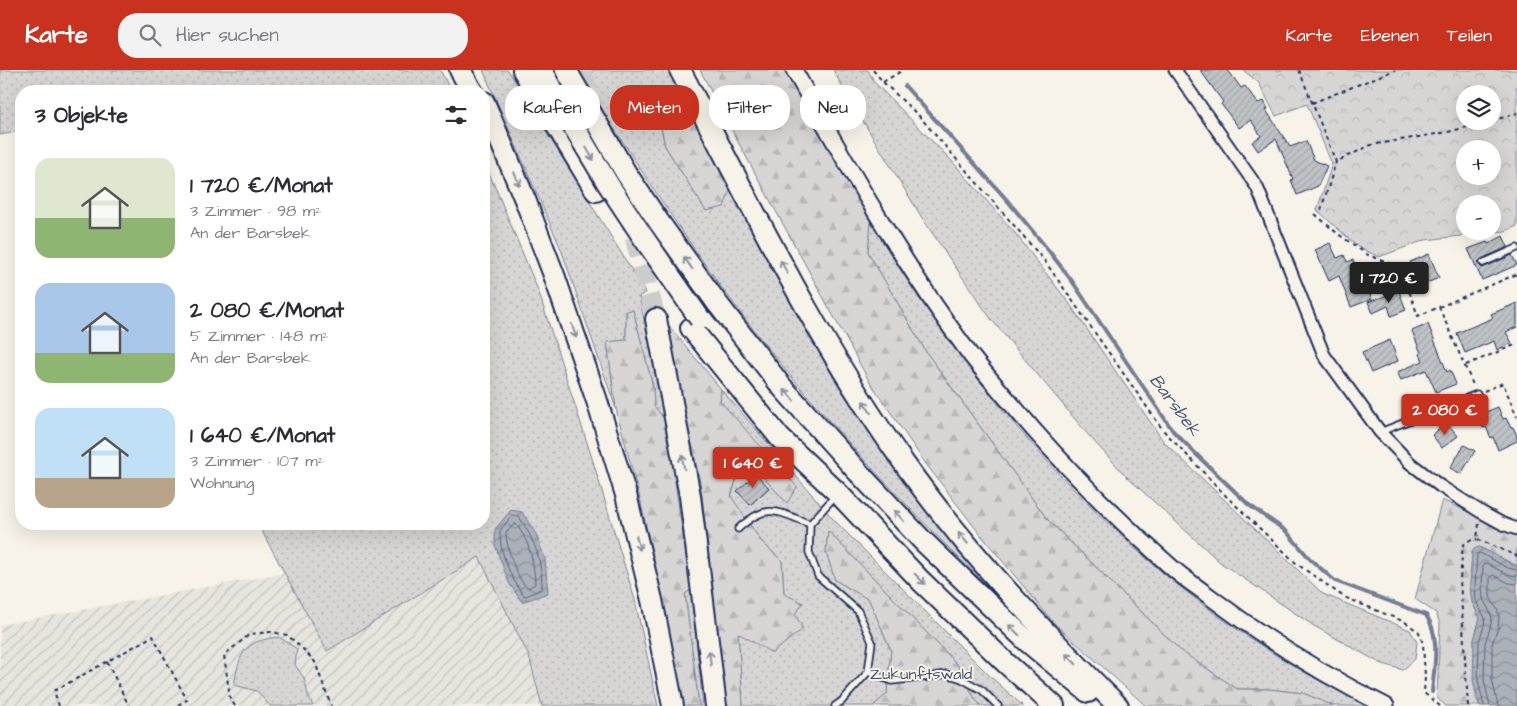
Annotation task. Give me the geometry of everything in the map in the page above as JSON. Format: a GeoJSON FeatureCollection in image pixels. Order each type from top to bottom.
{"type":"FeatureCollection","features":[{"type":"Feature","properties":{"kind":"highway"},"geometry":{"type":"LineString","coordinates":[[460,70],[469,85]]}},
{"type":"Feature","properties":{"kind":"highway"},"geometry":{"type":"LineString","coordinates":[[470,70],[476,85]]}},
{"type":"Feature","properties":{"kind":"highway"},"geometry":{"type":"LineString","coordinates":[[523,70],[596,191],[632,246],[696,324],[780,438],[838,493],[921,580],[1007,664],[1054,706]]}},
{"type":"Feature","properties":{"kind":"highway"},"geometry":{"type":"LineString","coordinates":[[542,70],[608,184],[696,324]]}},
{"type":"Feature","properties":{"kind":"highway"},"geometry":{"type":"LineString","coordinates":[[566,70],[626,173],[659,222],[717,303],[782,387],[922,540],[1028,642],[1105,706]]}},
{"type":"Feature","properties":{"kind":"highway"},"geometry":{"type":"LineString","coordinates":[[680,70],[803,303],[853,387],[906,466],[963,539],[1042,628],[1118,706]]}},
{"type":"Feature","properties":{"kind":"highway"},"geometry":{"type":"LineString","coordinates":[[490,116],[526,202],[563,299],[620,476],[652,600],[673,706]]}},
{"type":"Feature","properties":{"kind":"highway"},"geometry":{"type":"LineString","coordinates":[[490,121],[498,135]]}},
{"type":"Feature","properties":{"kind":"highway"},"geometry":{"type":"LineString","coordinates":[[656,320],[690,496],[716,706]]}},
{"type":"Feature","properties":{"kind":"main road"},"geometry":{"type":"LineString","coordinates":[[794,70],[870,204],[921,284],[970,354],[1059,458],[1122,522],[1172,568],[1234,615],[1295,656],[1350,688],[1386,706]]}},
{"type":"Feature","properties":{"kind":"street"},"geometry":{"type":"LineString","coordinates":[[1176,70],[1258,187],[1324,355],[1380,432],[1410,463],[1440,486],[1481,512],[1517,529]]}},
{"type":"Feature","properties":{"kind":"lane"},"geometry":{"type":"LineString","coordinates":[[1483,263],[1517,248]]}},
{"type":"Feature","properties":{"kind":"lane"},"geometry":{"type":"LineString","coordinates":[[1380,432],[1477,394]]}},
{"type":"Feature","properties":{"kind":"lane"},"geometry":{"type":"LineString","coordinates":[[835,706],[842,701],[868,672],[872,642],[858,611],[818,576],[809,552],[810,524],[838,493]]}},
{"type":"Feature","properties":{"kind":"lane"},"geometry":{"type":"LineString","coordinates":[[738,528],[750,518],[766,511],[782,513],[810,524]]}},
{"type":"Feature","properties":{"kind":"lane"},"geometry":{"type":"LineString","coordinates":[[868,672],[892,680],[946,674],[962,679],[982,690],[998,706]]}},
{"type":"Feature","properties":{"kind":"path"},"geometry":{"type":"LineString","coordinates":[[873,70],[919,116],[1044,260],[1164,430],[1228,498],[1297,564],[1344,597],[1405,622],[1418,632],[1423,644],[1424,693],[1440,706]]}},
{"type":"Feature","properties":{"kind":"path"},"geometry":{"type":"LineString","coordinates":[[883,82],[903,70]]}},
{"type":"Feature","properties":{"kind":"path"},"geometry":{"type":"LineString","coordinates":[[1300,70],[1336,162],[1320,210]]}},
{"type":"Feature","properties":{"kind":"path"},"geometry":{"type":"LineString","coordinates":[[1312,103],[1395,70]]}},
{"type":"Feature","properties":{"kind":"path"},"geometry":{"type":"LineString","coordinates":[[1501,118],[1517,114]]}},
{"type":"Feature","properties":{"kind":"path"},"geometry":{"type":"LineString","coordinates":[[1336,162],[1372,146],[1456,130]]}},
{"type":"Feature","properties":{"kind":"path"},"geometry":{"type":"LineString","coordinates":[[1315,214],[1368,256],[1400,268],[1418,316],[1517,274]]}},
{"type":"Feature","properties":{"kind":"path"},"geometry":{"type":"LineString","coordinates":[[1439,306],[1477,394],[1503,384],[1517,417]]}},
{"type":"Feature","properties":{"kind":"path"},"geometry":{"type":"LineString","coordinates":[[1465,366],[1517,344]]}},
{"type":"Feature","properties":{"kind":"path"},"geometry":{"type":"LineString","coordinates":[[1477,539],[1481,512]]}},
{"type":"Feature","properties":{"kind":"path"},"geometry":{"type":"LineString","coordinates":[[1468,706],[1460,579],[1463,545],[1470,540],[1477,539],[1517,556]]}},
{"type":"Feature","properties":{"kind":"path"},"geometry":{"type":"LineString","coordinates":[[235,706],[230,698],[224,655],[250,634],[271,632],[287,634],[314,662],[331,706]]}},
{"type":"Feature","properties":{"kind":"path"},"geometry":{"type":"LineString","coordinates":[[59,706],[54,691],[154,636],[187,700],[176,706]]}},
{"type":"Feature","properties":{"kind":"path"},"geometry":{"type":"LineString","coordinates":[[107,662],[129,706]]}},
{"type":"Feature","properties":{"kind":"shaded area"},"geometry":{"type":"Polygon","coordinates":[[[479,557],[529,656],[542,706],[313,706],[304,678],[295,665],[238,662],[235,685],[257,691],[270,706],[0,706],[0,625],[284,573],[327,651],[479,557]]]}},
{"type":"Feature","properties":{"kind":"green space"},"geometry":{"type":"Polygon","coordinates":[[[0,70],[440,70],[448,85],[15,85],[15,132],[0,135],[0,70]]]}},
{"type":"Feature","properties":{"kind":"green space"},"geometry":{"type":"Polygon","coordinates":[[[483,70],[508,70],[517,85],[505,85],[505,120],[490,86],[483,70]]]}},
{"type":"Feature","properties":{"kind":"green space"},"geometry":{"type":"Polygon","coordinates":[[[577,70],[670,70],[678,85],[610,85],[610,123],[600,108],[600,85],[586,85],[577,70]]]}},
{"type":"Feature","properties":{"kind":"green space"},"geometry":{"type":"Polygon","coordinates":[[[700,70],[786,70],[800,95],[800,130],[820,130],[871,222],[868,252],[926,352],[1047,519],[1181,651],[1237,689],[1269,689],[1303,693],[1334,706],[1146,706],[1054,623],[980,534],[923,460],[868,379],[732,130],[790,130],[790,85],[709,85],[709,87],[700,70]]]}},
{"type":"Feature","properties":{"kind":"green space"},"geometry":{"type":"Polygon","coordinates":[[[833,70],[868,70],[875,83],[951,160],[1015,233],[1069,303],[1164,442],[1323,594],[1410,630],[1417,642],[1415,659],[1403,670],[1380,663],[1314,626],[1221,563],[1127,477],[1090,437],[991,319],[924,221],[866,126],[866,85],[841,85],[833,70]]]}},
{"type":"Feature","properties":{"kind":"green space"},"geometry":{"type":"Polygon","coordinates":[[[1243,70],[1517,70],[1517,226],[1501,231],[1501,195],[1456,195],[1456,237],[1425,240],[1379,257],[1358,247],[1317,210],[1332,164],[1307,104],[1276,116],[1259,83],[1243,70]]]}},
{"type":"Feature","properties":{"kind":"green space"},"geometry":{"type":"Polygon","coordinates":[[[699,126],[731,188],[724,207],[706,211],[665,146],[662,130],[699,130],[699,126]]]}},
{"type":"Feature","properties":{"kind":"green space"},"geometry":{"type":"Polygon","coordinates":[[[509,130],[545,130],[646,293],[639,296],[666,421],[654,406],[653,387],[633,310],[626,311],[626,340],[607,342],[616,409],[561,249],[509,130]]]}},
{"type":"Feature","properties":{"kind":"green space"},"geometry":{"type":"Polygon","coordinates":[[[614,130],[662,130],[665,146],[706,211],[731,188],[991,584],[989,588],[855,450],[780,363],[722,287],[614,130]]]}},
{"type":"Feature","properties":{"kind":"green space"},"geometry":{"type":"Polygon","coordinates":[[[490,176],[538,290],[591,455],[635,600],[658,706],[542,706],[529,656],[479,557],[327,651],[261,530],[490,530],[490,176]]]}},
{"type":"Feature","properties":{"kind":"green space"},"geometry":{"type":"Polygon","coordinates":[[[871,222],[919,298],[987,390],[1032,445],[1081,497],[1133,547],[1188,593],[1245,635],[1306,673],[1369,706],[1334,706],[1303,693],[1269,689],[1237,689],[1181,651],[1047,519],[926,352],[868,252],[871,222]]]}},
{"type":"Feature","properties":{"kind":"green space"},"geometry":{"type":"Polygon","coordinates":[[[633,310],[653,387],[654,406],[666,421],[691,590],[685,594],[699,706],[682,706],[662,597],[640,499],[616,409],[607,342],[626,340],[626,311],[633,310]]]}},
{"type":"Feature","properties":{"kind":"green space"},"geometry":{"type":"Polygon","coordinates":[[[666,322],[721,389],[720,401],[797,487],[787,503],[753,466],[740,468],[731,496],[761,541],[782,561],[784,594],[803,603],[795,614],[803,629],[772,653],[738,633],[743,706],[726,706],[701,487],[666,322]]]}},
{"type":"Feature","properties":{"kind":"green space"},"geometry":{"type":"Polygon","coordinates":[[[721,389],[834,520],[990,676],[1023,706],[981,706],[975,699],[957,664],[828,531],[826,552],[835,580],[869,599],[891,651],[887,694],[873,706],[743,706],[738,632],[784,594],[782,561],[761,541],[731,497],[740,468],[753,466],[787,503],[720,401],[721,389]]]}},
{"type":"Feature","properties":{"kind":"green space"},"geometry":{"type":"Polygon","coordinates":[[[1442,500],[1517,534],[1517,566],[1479,547],[1472,552],[1470,586],[1472,602],[1480,618],[1474,640],[1476,698],[1480,706],[1446,706],[1437,698],[1440,624],[1436,613],[1415,599],[1442,500]]]}},
{"type":"Feature","properties":{"kind":"green space","name":"Zukunftswald"},"geometry":{"type":"Polygon","coordinates":[[[828,531],[957,664],[975,699],[981,706],[873,706],[887,694],[891,650],[869,600],[835,580],[826,552],[828,531]]]}},
{"type":"Feature","properties":{"kind":"green space"},"geometry":{"type":"Polygon","coordinates":[[[691,590],[703,706],[699,706],[685,594],[691,590]]]}},
{"type":"Feature","properties":{"kind":"green space"},"geometry":{"type":"Polygon","coordinates":[[[279,637],[297,649],[295,665],[304,678],[313,706],[270,706],[257,691],[234,685],[239,664],[246,650],[258,641],[279,637]]]}},
{"type":"Feature","properties":{"kind":"water"},"geometry":{"type":"Polygon","coordinates":[[[511,510],[522,512],[536,534],[545,559],[548,593],[522,602],[509,583],[495,545],[495,529],[511,510]]]}},
{"type":"Feature","properties":{"kind":"water"},"geometry":{"type":"Polygon","coordinates":[[[1479,547],[1517,566],[1517,706],[1480,706],[1473,681],[1474,640],[1480,618],[1472,602],[1470,586],[1472,552],[1479,547]]]}},
{"type":"Feature","properties":{"kind":"building"},"geometry":{"type":"Polygon","coordinates":[[[1200,70],[1228,70],[1241,88],[1245,86],[1258,103],[1264,101],[1268,109],[1266,110],[1290,147],[1306,141],[1314,160],[1327,166],[1318,186],[1297,195],[1291,180],[1293,179],[1276,139],[1258,151],[1252,142],[1261,136],[1251,120],[1239,128],[1221,104],[1223,102],[1200,70]]]}},
{"type":"Feature","properties":{"kind":"building"},"geometry":{"type":"Polygon","coordinates":[[[1503,236],[1508,247],[1481,259],[1478,262],[1479,265],[1482,268],[1512,255],[1517,265],[1482,280],[1468,249],[1487,242],[1488,244],[1496,240],[1501,240],[1503,236]]]}},
{"type":"Feature","properties":{"kind":"building"},"geometry":{"type":"Polygon","coordinates":[[[1330,243],[1337,258],[1344,255],[1347,262],[1353,260],[1359,276],[1362,275],[1372,299],[1351,307],[1339,276],[1329,281],[1315,250],[1330,243]]]}},
{"type":"Feature","properties":{"kind":"building"},"geometry":{"type":"Polygon","coordinates":[[[1429,254],[1439,278],[1419,286],[1410,262],[1429,254]]]}},
{"type":"Feature","properties":{"kind":"building"},"geometry":{"type":"Polygon","coordinates":[[[1399,291],[1406,310],[1391,316],[1388,306],[1373,313],[1368,302],[1399,291]]]}},
{"type":"Feature","properties":{"kind":"building"},"geometry":{"type":"Polygon","coordinates":[[[1517,303],[1517,327],[1506,332],[1512,343],[1497,350],[1494,341],[1465,353],[1457,333],[1493,318],[1491,314],[1517,303]]]}},
{"type":"Feature","properties":{"kind":"building"},"geometry":{"type":"Polygon","coordinates":[[[1428,324],[1447,372],[1450,370],[1456,384],[1436,392],[1426,370],[1401,380],[1397,372],[1423,361],[1412,331],[1428,324]]]}},
{"type":"Feature","properties":{"kind":"building"},"geometry":{"type":"Polygon","coordinates":[[[1390,340],[1398,361],[1371,373],[1362,352],[1390,340]]]}},
{"type":"Feature","properties":{"kind":"building"},"geometry":{"type":"Polygon","coordinates":[[[1498,407],[1503,419],[1506,418],[1511,428],[1513,427],[1517,441],[1498,450],[1493,437],[1491,438],[1486,427],[1483,428],[1479,419],[1481,414],[1498,407]]]}},
{"type":"Feature","properties":{"kind":"building"},"geometry":{"type":"Polygon","coordinates":[[[1447,423],[1458,436],[1442,448],[1432,435],[1447,423]]]}},
{"type":"Feature","properties":{"kind":"building"},"geometry":{"type":"Polygon","coordinates":[[[1464,445],[1475,451],[1461,474],[1450,468],[1464,445]]]}},
{"type":"Feature","properties":{"kind":"building"},"geometry":{"type":"Polygon","coordinates":[[[756,474],[769,488],[750,505],[737,491],[756,474]]]}},
{"type":"Feature","properties":{"kind":"waterway","name":"Barsbek"},"geometry":{"type":"LineString","coordinates":[[905,86],[1007,200],[1049,251],[1072,281],[1173,431],[1249,505],[1286,531],[1310,559],[1335,581],[1426,615],[1434,633],[1435,643],[1432,692]]}},
{"type":"Feature","properties":{"kind":"tunnel"},"geometry":{"type":"LineString","coordinates":[[581,70],[586,85]]}},
{"type":"Feature","properties":{"kind":"tunnel"},"geometry":{"type":"LineString","coordinates":[[608,151],[632,227],[656,319]]}}]}
